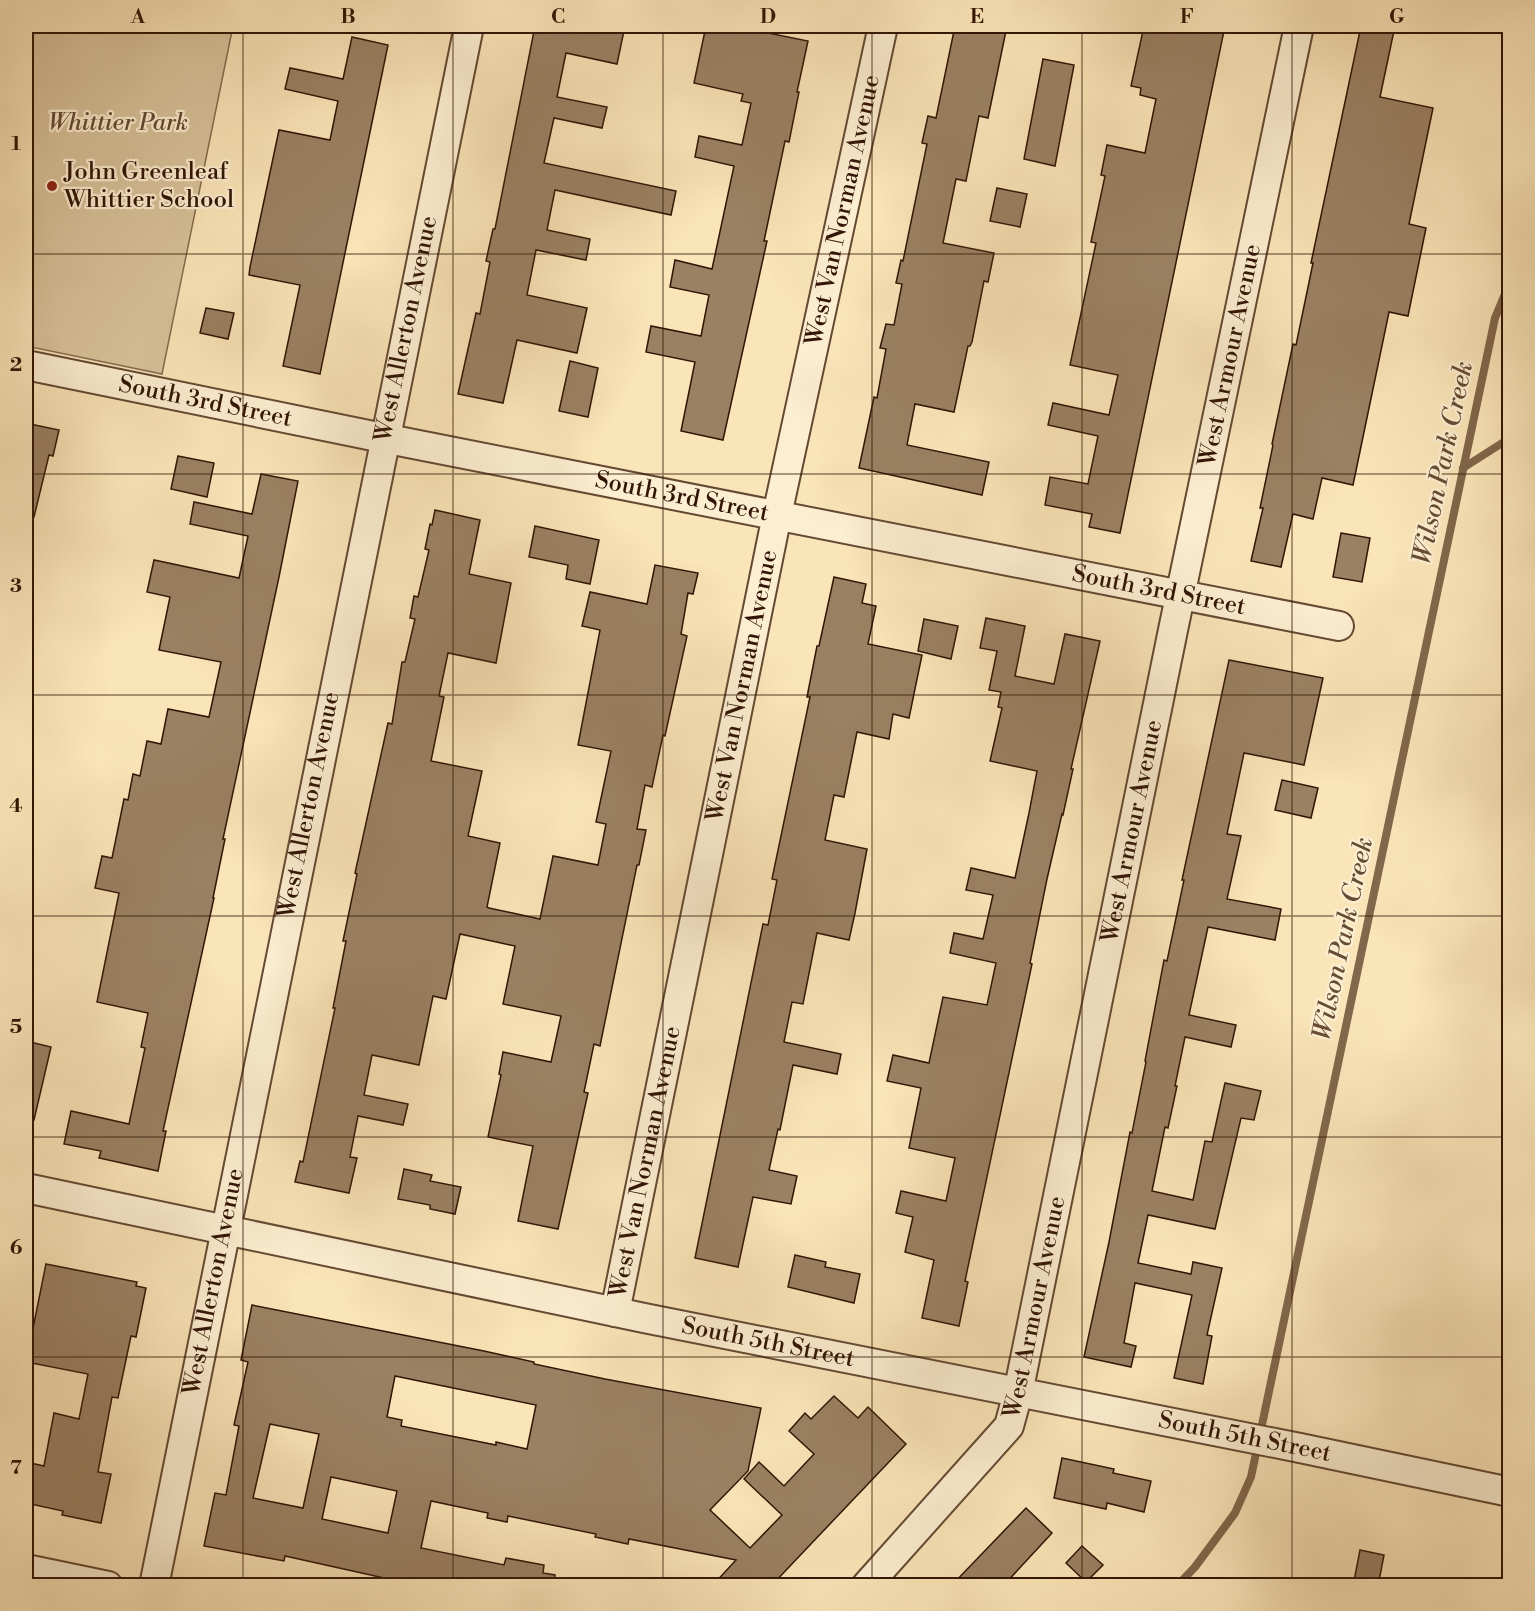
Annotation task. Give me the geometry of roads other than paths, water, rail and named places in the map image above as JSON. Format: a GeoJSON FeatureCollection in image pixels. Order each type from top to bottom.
{"type":"FeatureCollection","features":[{"type":"Feature","properties":{"kind":"street","name":"West Allerton Avenue"},"geometry":{"type":"LineString","coordinates":[[154,1586],[223,1230],[469,26]]}},
{"type":"Feature","properties":{"kind":"street","name":"West Van Norman Avenue"},"geometry":{"type":"LineString","coordinates":[[615,1312],[777,515],[883,26]]}},
{"type":"Feature","properties":{"kind":"street","name":"West Armour Avenue"},"geometry":{"type":"LineString","coordinates":[[866,1586],[1009,1426],[1018,1393],[1180,594],[1299,26]]}},
{"type":"Feature","properties":{"kind":"street","name":"South 3rd Street"},"geometry":{"type":"LineString","coordinates":[[26,365],[383,438],[1339,626]]}},
{"type":"Feature","properties":{"kind":"street","name":"South 5th Street"},"geometry":{"type":"LineString","coordinates":[[26,1188],[615,1312],[1300,1448],[1509,1492]]}},
{"type":"Feature","properties":{"kind":"street"},"geometry":{"type":"LineString","coordinates":[[26,1569],[108,1586]]}},
{"type":"Feature","properties":{"kind":"waterway","name":"Wilson Park Creek"},"geometry":{"type":"LineString","coordinates":[[1177,1586],[1195,1567],[1235,1513],[1251,1477],[1495,318],[1510,282]]}},
{"type":"Feature","properties":{"kind":"waterway"},"geometry":{"type":"LineString","coordinates":[[1463,468],[1510,438]]}},
{"type":"Feature","properties":{"kind":"place","name":"John Greenleaf Whittier School"},"geometry":{"type":"Point","coordinates":[52,186]}},
{"type":"Feature","properties":{"kind":"park label","name":"Whittier Park"},"geometry":{"type":"Point","coordinates":[118,123]}}]}
